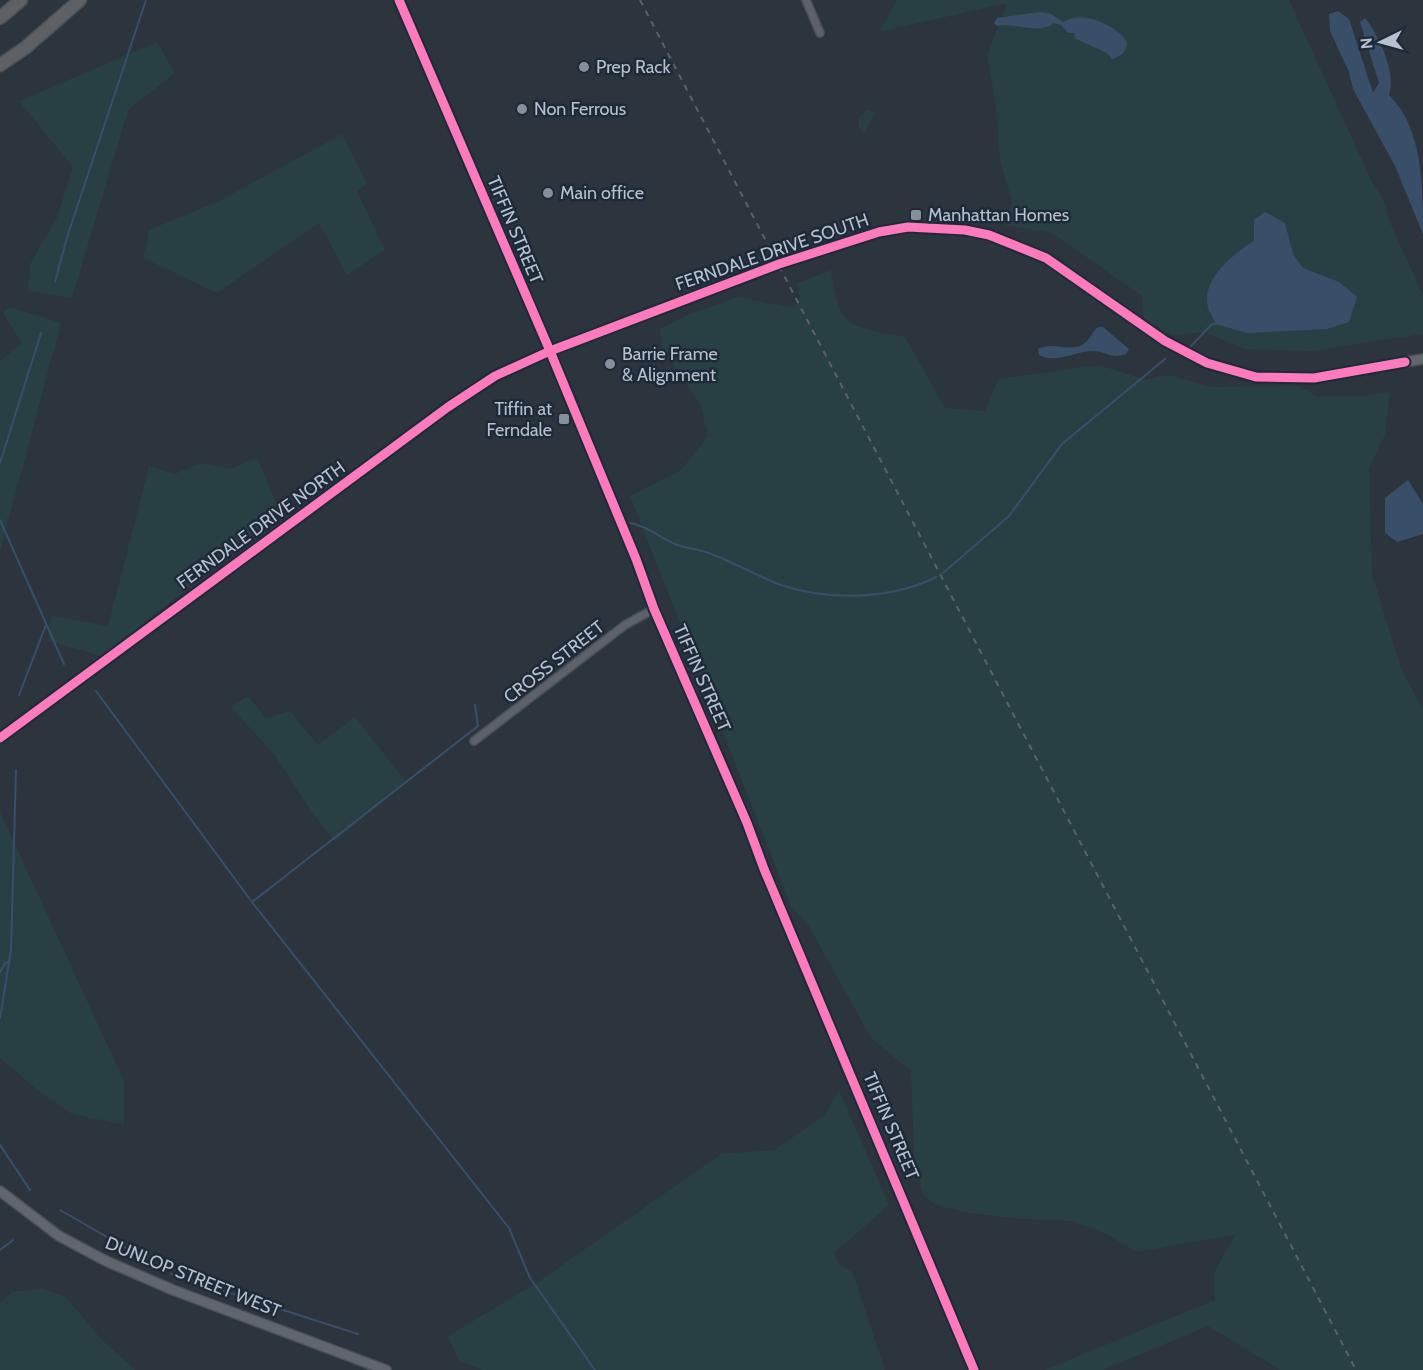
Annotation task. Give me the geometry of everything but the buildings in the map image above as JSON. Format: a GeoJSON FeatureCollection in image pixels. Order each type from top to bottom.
{"type":"FeatureCollection","features":[{"type":"Feature","properties":{"kind":"highway"},"geometry":{"type":"LineString","coordinates":[[0,18],[21,0]]}},
{"type":"Feature","properties":{"kind":"highway"},"geometry":{"type":"LineString","coordinates":[[0,65],[25,48],[80,0]]}},
{"type":"Feature","properties":{"kind":"main road","name":"FERNDALE DRIVE SOUTH"},"geometry":{"type":"LineString","coordinates":[[550,351],[778,264],[879,232],[925,227],[989,235],[1046,258],[1165,341],[1207,363],[1256,377],[1314,378],[1423,359]]}},
{"type":"Feature","properties":{"kind":"main road","name":"FERNDALE DRIVE NORTH"},"geometry":{"type":"LineString","coordinates":[[0,738],[448,407],[495,376],[550,351]]}},
{"type":"Feature","properties":{"kind":"main road","name":"DUNLOP STREET WEST"},"geometry":{"type":"LineString","coordinates":[[0,1191],[59,1236],[106,1261],[172,1290],[386,1370]]}},
{"type":"Feature","properties":{"kind":"street","name":"TIFFIN STREET"},"geometry":{"type":"LineString","coordinates":[[399,0],[550,351],[636,559],[654,609],[747,823],[764,869],[974,1370]]}},
{"type":"Feature","properties":{"kind":"street"},"geometry":{"type":"LineString","coordinates":[[806,0],[820,33]]}},
{"type":"Feature","properties":{"kind":"street","name":"CROSS STREET"},"geometry":{"type":"LineString","coordinates":[[474,741],[625,625],[654,609]]}},
{"type":"Feature","properties":{"kind":"green space"},"geometry":{"type":"Polygon","coordinates":[[[897,0],[1289,0],[1372,182],[1383,199],[1391,225],[1423,295],[1423,334],[1311,351],[1244,349],[1205,332],[1173,335],[1144,320],[1142,296],[1052,233],[1005,225],[1012,202],[1000,160],[996,105],[987,56],[1007,3],[879,32],[897,0]]]}},
{"type":"Feature","properties":{"kind":"green space"},"geometry":{"type":"Polygon","coordinates":[[[157,42],[175,73],[128,110],[72,298],[28,291],[30,264],[56,220],[73,167],[19,101],[157,42]]]}},
{"type":"Feature","properties":{"kind":"green space"},"geometry":{"type":"Polygon","coordinates":[[[868,110],[876,113],[864,133],[859,128],[859,117],[868,110]]]}},
{"type":"Feature","properties":{"kind":"green space"},"geometry":{"type":"Polygon","coordinates":[[[342,134],[367,184],[357,191],[385,250],[347,275],[319,223],[217,293],[143,258],[149,230],[219,201],[342,134]]]}},
{"type":"Feature","properties":{"kind":"green space"},"geometry":{"type":"Polygon","coordinates":[[[831,270],[834,290],[843,315],[860,327],[905,337],[945,408],[985,411],[998,379],[1099,365],[1146,380],[1169,375],[1211,387],[1300,386],[1316,396],[1366,396],[1390,392],[1385,435],[1369,468],[1372,573],[1401,669],[1423,709],[1423,1370],[1280,1370],[1208,1326],[1103,1370],[1044,1370],[1215,1300],[1214,1273],[1235,1235],[1137,1252],[1106,1234],[1072,1221],[1021,1219],[964,1212],[936,1205],[923,1195],[914,1154],[911,1071],[871,1038],[807,923],[792,908],[630,496],[681,470],[708,436],[700,404],[662,347],[660,329],[685,316],[737,297],[795,308],[800,296],[796,284],[831,270]]]}},
{"type":"Feature","properties":{"kind":"green space"},"geometry":{"type":"Polygon","coordinates":[[[10,307],[61,323],[0,552],[0,361],[22,343],[3,313],[10,307]]]}},
{"type":"Feature","properties":{"kind":"green space"},"geometry":{"type":"Polygon","coordinates":[[[257,457],[281,516],[101,656],[49,641],[51,616],[108,626],[149,466],[174,474],[202,463],[231,469],[257,457]]]}},
{"type":"Feature","properties":{"kind":"green space"},"geometry":{"type":"Polygon","coordinates":[[[248,696],[266,718],[290,711],[318,745],[355,717],[406,782],[335,841],[313,814],[275,756],[231,707],[248,696]]]}},
{"type":"Feature","properties":{"kind":"green space"},"geometry":{"type":"Polygon","coordinates":[[[0,812],[124,1081],[124,1125],[72,1114],[41,1093],[0,1058],[0,812]]]}},
{"type":"Feature","properties":{"kind":"green space"},"geometry":{"type":"Polygon","coordinates":[[[839,1090],[889,1205],[835,1252],[837,1262],[853,1273],[885,1370],[483,1370],[459,1361],[448,1336],[538,1282],[721,1154],[774,1150],[824,1116],[839,1090]]]}},
{"type":"Feature","properties":{"kind":"green space"},"geometry":{"type":"Polygon","coordinates":[[[42,1289],[66,1297],[100,1338],[135,1370],[0,1370],[0,1303],[12,1292],[42,1289]]]}},
{"type":"Feature","properties":{"kind":"water"},"geometry":{"type":"Polygon","coordinates":[[[1338,11],[1349,19],[1373,93],[1379,83],[1360,22],[1365,18],[1385,54],[1391,86],[1389,95],[1409,124],[1419,159],[1423,234],[1395,166],[1353,89],[1349,72],[1330,31],[1329,14],[1338,11]]]}},
{"type":"Feature","properties":{"kind":"water"},"geometry":{"type":"Polygon","coordinates":[[[1040,12],[1051,14],[1063,22],[1079,18],[1098,21],[1122,35],[1127,42],[1126,48],[1121,55],[1112,59],[1107,53],[1074,38],[1075,33],[1068,33],[1061,25],[1053,23],[1042,28],[1035,28],[997,26],[994,23],[997,18],[1040,12]]]}},
{"type":"Feature","properties":{"kind":"water"},"geometry":{"type":"Polygon","coordinates":[[[1265,212],[1285,223],[1293,254],[1303,268],[1339,282],[1357,297],[1349,322],[1327,329],[1247,333],[1216,324],[1207,304],[1209,288],[1224,264],[1254,241],[1254,220],[1265,212]]]}},
{"type":"Feature","properties":{"kind":"water"},"geometry":{"type":"Polygon","coordinates":[[[1098,327],[1103,327],[1129,349],[1126,354],[1116,356],[1090,351],[1064,357],[1051,358],[1039,355],[1038,349],[1043,347],[1082,345],[1098,327]]]}},
{"type":"Feature","properties":{"kind":"water"},"geometry":{"type":"Polygon","coordinates":[[[1408,480],[1423,504],[1423,534],[1397,542],[1385,533],[1385,498],[1408,480]]]}},
{"type":"Feature","properties":{"kind":"waterway"},"geometry":{"type":"LineString","coordinates":[[55,282],[68,234],[146,0]]}},
{"type":"Feature","properties":{"kind":"waterway"},"geometry":{"type":"LineString","coordinates":[[1191,346],[1212,324],[1216,324]]}},
{"type":"Feature","properties":{"kind":"waterway"},"geometry":{"type":"LineString","coordinates":[[0,463],[41,333]]}},
{"type":"Feature","properties":{"kind":"waterway"},"geometry":{"type":"LineString","coordinates":[[943,573],[1009,516],[1062,444],[1165,359]]}},
{"type":"Feature","properties":{"kind":"waterway"},"geometry":{"type":"LineString","coordinates":[[0,520],[64,664]]}},
{"type":"Feature","properties":{"kind":"waterway"},"geometry":{"type":"LineString","coordinates":[[630,523],[675,544],[706,552],[797,590],[837,595],[879,594],[918,585],[936,577]]}},
{"type":"Feature","properties":{"kind":"waterway"},"geometry":{"type":"LineString","coordinates":[[19,695],[46,625]]}},
{"type":"Feature","properties":{"kind":"waterway"},"geometry":{"type":"LineString","coordinates":[[96,691],[252,902],[509,1228],[530,1278],[595,1370]]}},
{"type":"Feature","properties":{"kind":"waterway"},"geometry":{"type":"LineString","coordinates":[[252,902],[478,726],[475,705]]}},
{"type":"Feature","properties":{"kind":"waterway"},"geometry":{"type":"LineString","coordinates":[[0,1018],[11,950],[16,770]]}},
{"type":"Feature","properties":{"kind":"waterway"},"geometry":{"type":"LineString","coordinates":[[0,972],[5,963],[9,962]]}},
{"type":"Feature","properties":{"kind":"waterway"},"geometry":{"type":"LineString","coordinates":[[0,1145],[30,1190]]}},
{"type":"Feature","properties":{"kind":"waterway"},"geometry":{"type":"LineString","coordinates":[[60,1210],[142,1257]]}},
{"type":"Feature","properties":{"kind":"waterway"},"geometry":{"type":"LineString","coordinates":[[0,1250],[13,1240]]}},
{"type":"Feature","properties":{"kind":"waterway"},"geometry":{"type":"LineString","coordinates":[[171,1274],[358,1334]]}},
{"type":"Feature","properties":{"kind":"railway"},"geometry":{"type":"LineString","coordinates":[[640,0],[1356,1370]]}},
{"type":"Feature","properties":{"kind":"cycle path"},"geometry":{"type":"LineString","coordinates":[[399,0],[550,351],[636,559],[654,609],[747,823],[764,869],[974,1370]]}},
{"type":"Feature","properties":{"kind":"cycle path"},"geometry":{"type":"LineString","coordinates":[[0,738],[448,407],[495,376],[550,351],[779,264],[879,232],[908,227],[965,230],[989,235],[1046,258],[1165,341],[1207,363],[1256,377],[1314,378],[1405,362]]}},
{"type":"Feature","properties":{"kind":"place","name":"Prep Rack"},"geometry":{"type":"Point","coordinates":[584,67]}},
{"type":"Feature","properties":{"kind":"place","name":"Non Ferrous"},"geometry":{"type":"Point","coordinates":[522,109]}},
{"type":"Feature","properties":{"kind":"place","name":"Main office"},"geometry":{"type":"Point","coordinates":[548,193]}},
{"type":"Feature","properties":{"kind":"place","name":"Manhattan Homes"},"geometry":{"type":"Point","coordinates":[916,215]}},
{"type":"Feature","properties":{"kind":"place","name":"Barrie Frame & Alignment"},"geometry":{"type":"Point","coordinates":[610,364]}},
{"type":"Feature","properties":{"kind":"place","name":"Tiffin at Ferndale"},"geometry":{"type":"Point","coordinates":[564,419]}}]}
